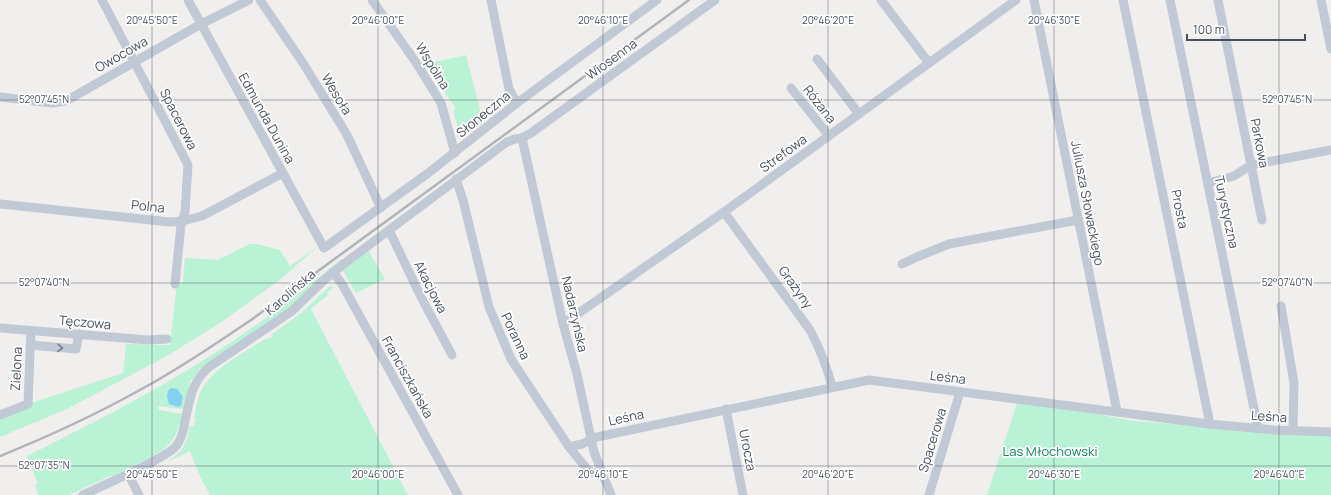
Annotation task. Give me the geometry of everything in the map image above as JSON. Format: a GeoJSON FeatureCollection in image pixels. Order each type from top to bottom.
{"type":"FeatureCollection","features":[{"type":"Feature","properties":{"kind":"street","name":"Spacerowa"},"geometry":{"type":"LineString","coordinates":[[102,0],[187,163],[188,169],[185,212],[181,226],[175,284]]}},
{"type":"Feature","properties":{"kind":"street","name":"Edmunda Dunina"},"geometry":{"type":"LineString","coordinates":[[188,0],[324,248]]}},
{"type":"Feature","properties":{"kind":"street","name":"Owocowa"},"geometry":{"type":"LineString","coordinates":[[0,97],[52,103],[66,101],[201,24],[249,0]]}},
{"type":"Feature","properties":{"kind":"street","name":"Wesoła"},"geometry":{"type":"LineString","coordinates":[[260,0],[303,63],[347,135],[380,208]]}},
{"type":"Feature","properties":{"kind":"street","name":"Wspólna"},"geometry":{"type":"LineString","coordinates":[[372,0],[416,61],[441,103],[455,153]]}},
{"type":"Feature","properties":{"kind":"street"},"geometry":{"type":"LineString","coordinates":[[491,0],[509,89],[518,103]]}},
{"type":"Feature","properties":{"kind":"street","name":"Słoneczna"},"geometry":{"type":"LineString","coordinates":[[324,248],[455,153],[518,103],[657,0]]}},
{"type":"Feature","properties":{"kind":"street","name":"Wiosenna"},"geometry":{"type":"LineString","coordinates":[[522,138],[549,121],[715,0]]}},
{"type":"Feature","properties":{"kind":"street"},"geometry":{"type":"LineString","coordinates":[[881,0],[929,63]]}},
{"type":"Feature","properties":{"kind":"street","name":"Strefowa"},"geometry":{"type":"LineString","coordinates":[[564,324],[724,212],[1016,0]]}},
{"type":"Feature","properties":{"kind":"street","name":"Juliusza Słowackiego"},"geometry":{"type":"LineString","coordinates":[[1034,0],[1117,411]]}},
{"type":"Feature","properties":{"kind":"street","name":"Prosta"},"geometry":{"type":"LineString","coordinates":[[1124,0],[1210,424]]}},
{"type":"Feature","properties":{"kind":"street","name":"Turystyczna"},"geometry":{"type":"LineString","coordinates":[[1170,0],[1258,428]]}},
{"type":"Feature","properties":{"kind":"street","name":"Parkowa"},"geometry":{"type":"LineString","coordinates":[[1218,0],[1262,220]]}},
{"type":"Feature","properties":{"kind":"street"},"geometry":{"type":"LineString","coordinates":[[1321,0],[1331,49]]}},
{"type":"Feature","properties":{"kind":"street"},"geometry":{"type":"LineString","coordinates":[[817,59],[859,114]]}},
{"type":"Feature","properties":{"kind":"street","name":"Różana"},"geometry":{"type":"LineString","coordinates":[[791,88],[829,136]]}},
{"type":"Feature","properties":{"kind":"street","name":"Karolińska"},"geometry":{"type":"LineString","coordinates":[[84,495],[169,452],[180,440],[192,390],[197,381],[209,367],[292,310],[333,272],[456,179],[507,142],[522,138]]}},
{"type":"Feature","properties":{"kind":"street","name":"Nadarzyńska"},"geometry":{"type":"LineString","coordinates":[[522,138],[591,439],[602,475],[611,495]]}},
{"type":"Feature","properties":{"kind":"street"},"geometry":{"type":"LineString","coordinates":[[1208,183],[1234,176],[1251,165],[1331,150]]}},
{"type":"Feature","properties":{"kind":"street","name":"Polna"},"geometry":{"type":"LineString","coordinates":[[0,204],[170,222],[183,221],[202,216],[283,173]]}},
{"type":"Feature","properties":{"kind":"street","name":"Poranna"},"geometry":{"type":"LineString","coordinates":[[456,179],[463,200],[489,307],[511,359],[569,447],[587,469],[593,473],[602,475]]}},
{"type":"Feature","properties":{"kind":"street","name":"Grażyny"},"geometry":{"type":"LineString","coordinates":[[724,212],[810,330],[822,351],[832,387]]}},
{"type":"Feature","properties":{"kind":"street"},"geometry":{"type":"LineString","coordinates":[[902,264],[949,244],[1078,220]]}},
{"type":"Feature","properties":{"kind":"street","name":"Akacjowa"},"geometry":{"type":"LineString","coordinates":[[389,230],[452,355]]}},
{"type":"Feature","properties":{"kind":"street","name":"Franciszkańska"},"geometry":{"type":"LineString","coordinates":[[333,272],[342,284],[458,495]]}},
{"type":"Feature","properties":{"kind":"street"},"geometry":{"type":"LineString","coordinates":[[1281,306],[1294,383],[1292,430]]}},
{"type":"Feature","properties":{"kind":"street","name":"Tęczowa"},"geometry":{"type":"LineString","coordinates":[[0,328],[148,340],[167,339]]}},
{"type":"Feature","properties":{"kind":"street","name":"Zielona"},"geometry":{"type":"LineString","coordinates":[[0,414],[28,404],[31,331]]}},
{"type":"Feature","properties":{"kind":"street"},"geometry":{"type":"LineString","coordinates":[[30,346],[76,349],[78,334]]}},
{"type":"Feature","properties":{"kind":"street","name":"Leśna"},"geometry":{"type":"LineString","coordinates":[[569,447],[582,444],[591,439],[726,409],[872,380],[1210,424],[1331,432]]}},
{"type":"Feature","properties":{"kind":"street","name":"Spacerowa"},"geometry":{"type":"LineString","coordinates":[[929,495],[960,392]]}},
{"type":"Feature","properties":{"kind":"street","name":"Urocza"},"geometry":{"type":"LineString","coordinates":[[726,409],[743,495]]}},
{"type":"Feature","properties":{"kind":"street"},"geometry":{"type":"LineString","coordinates":[[128,474],[138,495]]}},
{"type":"Feature","properties":{"kind":"green space"},"geometry":{"type":"Polygon","coordinates":[[[466,55],[483,121],[482,124],[457,138],[459,133],[454,114],[455,107],[443,90],[436,71],[422,68],[421,65],[466,55]]]}},
{"type":"Feature","properties":{"kind":"green space"},"geometry":{"type":"Polygon","coordinates":[[[249,244],[257,244],[280,250],[290,266],[317,247],[281,279],[223,321],[167,356],[67,409],[0,437],[0,413],[123,373],[126,344],[170,345],[177,285],[183,282],[185,258],[218,260],[249,244]]]}},
{"type":"Feature","properties":{"kind":"green space"},"geometry":{"type":"Polygon","coordinates":[[[368,250],[385,279],[356,293],[342,269],[368,250]]]}},
{"type":"Feature","properties":{"kind":"green space"},"geometry":{"type":"Polygon","coordinates":[[[341,259],[343,261],[292,306],[200,369],[190,382],[183,409],[158,406],[159,410],[182,414],[177,432],[171,442],[162,450],[113,476],[69,495],[38,495],[35,485],[38,484],[27,456],[132,402],[194,366],[270,315],[341,259]]]}},
{"type":"Feature","properties":{"kind":"green space"},"geometry":{"type":"Polygon","coordinates":[[[330,286],[336,288],[333,288],[327,292],[328,295],[311,309],[408,495],[210,495],[199,474],[190,451],[165,463],[176,456],[185,444],[190,426],[194,426],[199,396],[202,389],[214,374],[231,360],[267,338],[268,339],[273,336],[272,334],[301,313],[330,286]]]}},
{"type":"Feature","properties":{"kind":"green space","name":"Las Młochowski"},"geometry":{"type":"Polygon","coordinates":[[[1017,403],[1066,408],[1133,421],[1331,435],[1331,495],[987,495],[1017,403]]]}},
{"type":"Feature","properties":{"kind":"water"},"geometry":{"type":"Polygon","coordinates":[[[171,388],[177,389],[183,397],[179,407],[169,404],[167,397],[168,391],[171,388]]]}},
{"type":"Feature","properties":{"kind":"railway"},"geometry":{"type":"LineString","coordinates":[[0,456],[70,426],[104,409],[167,375],[223,339],[689,0]]}}]}
